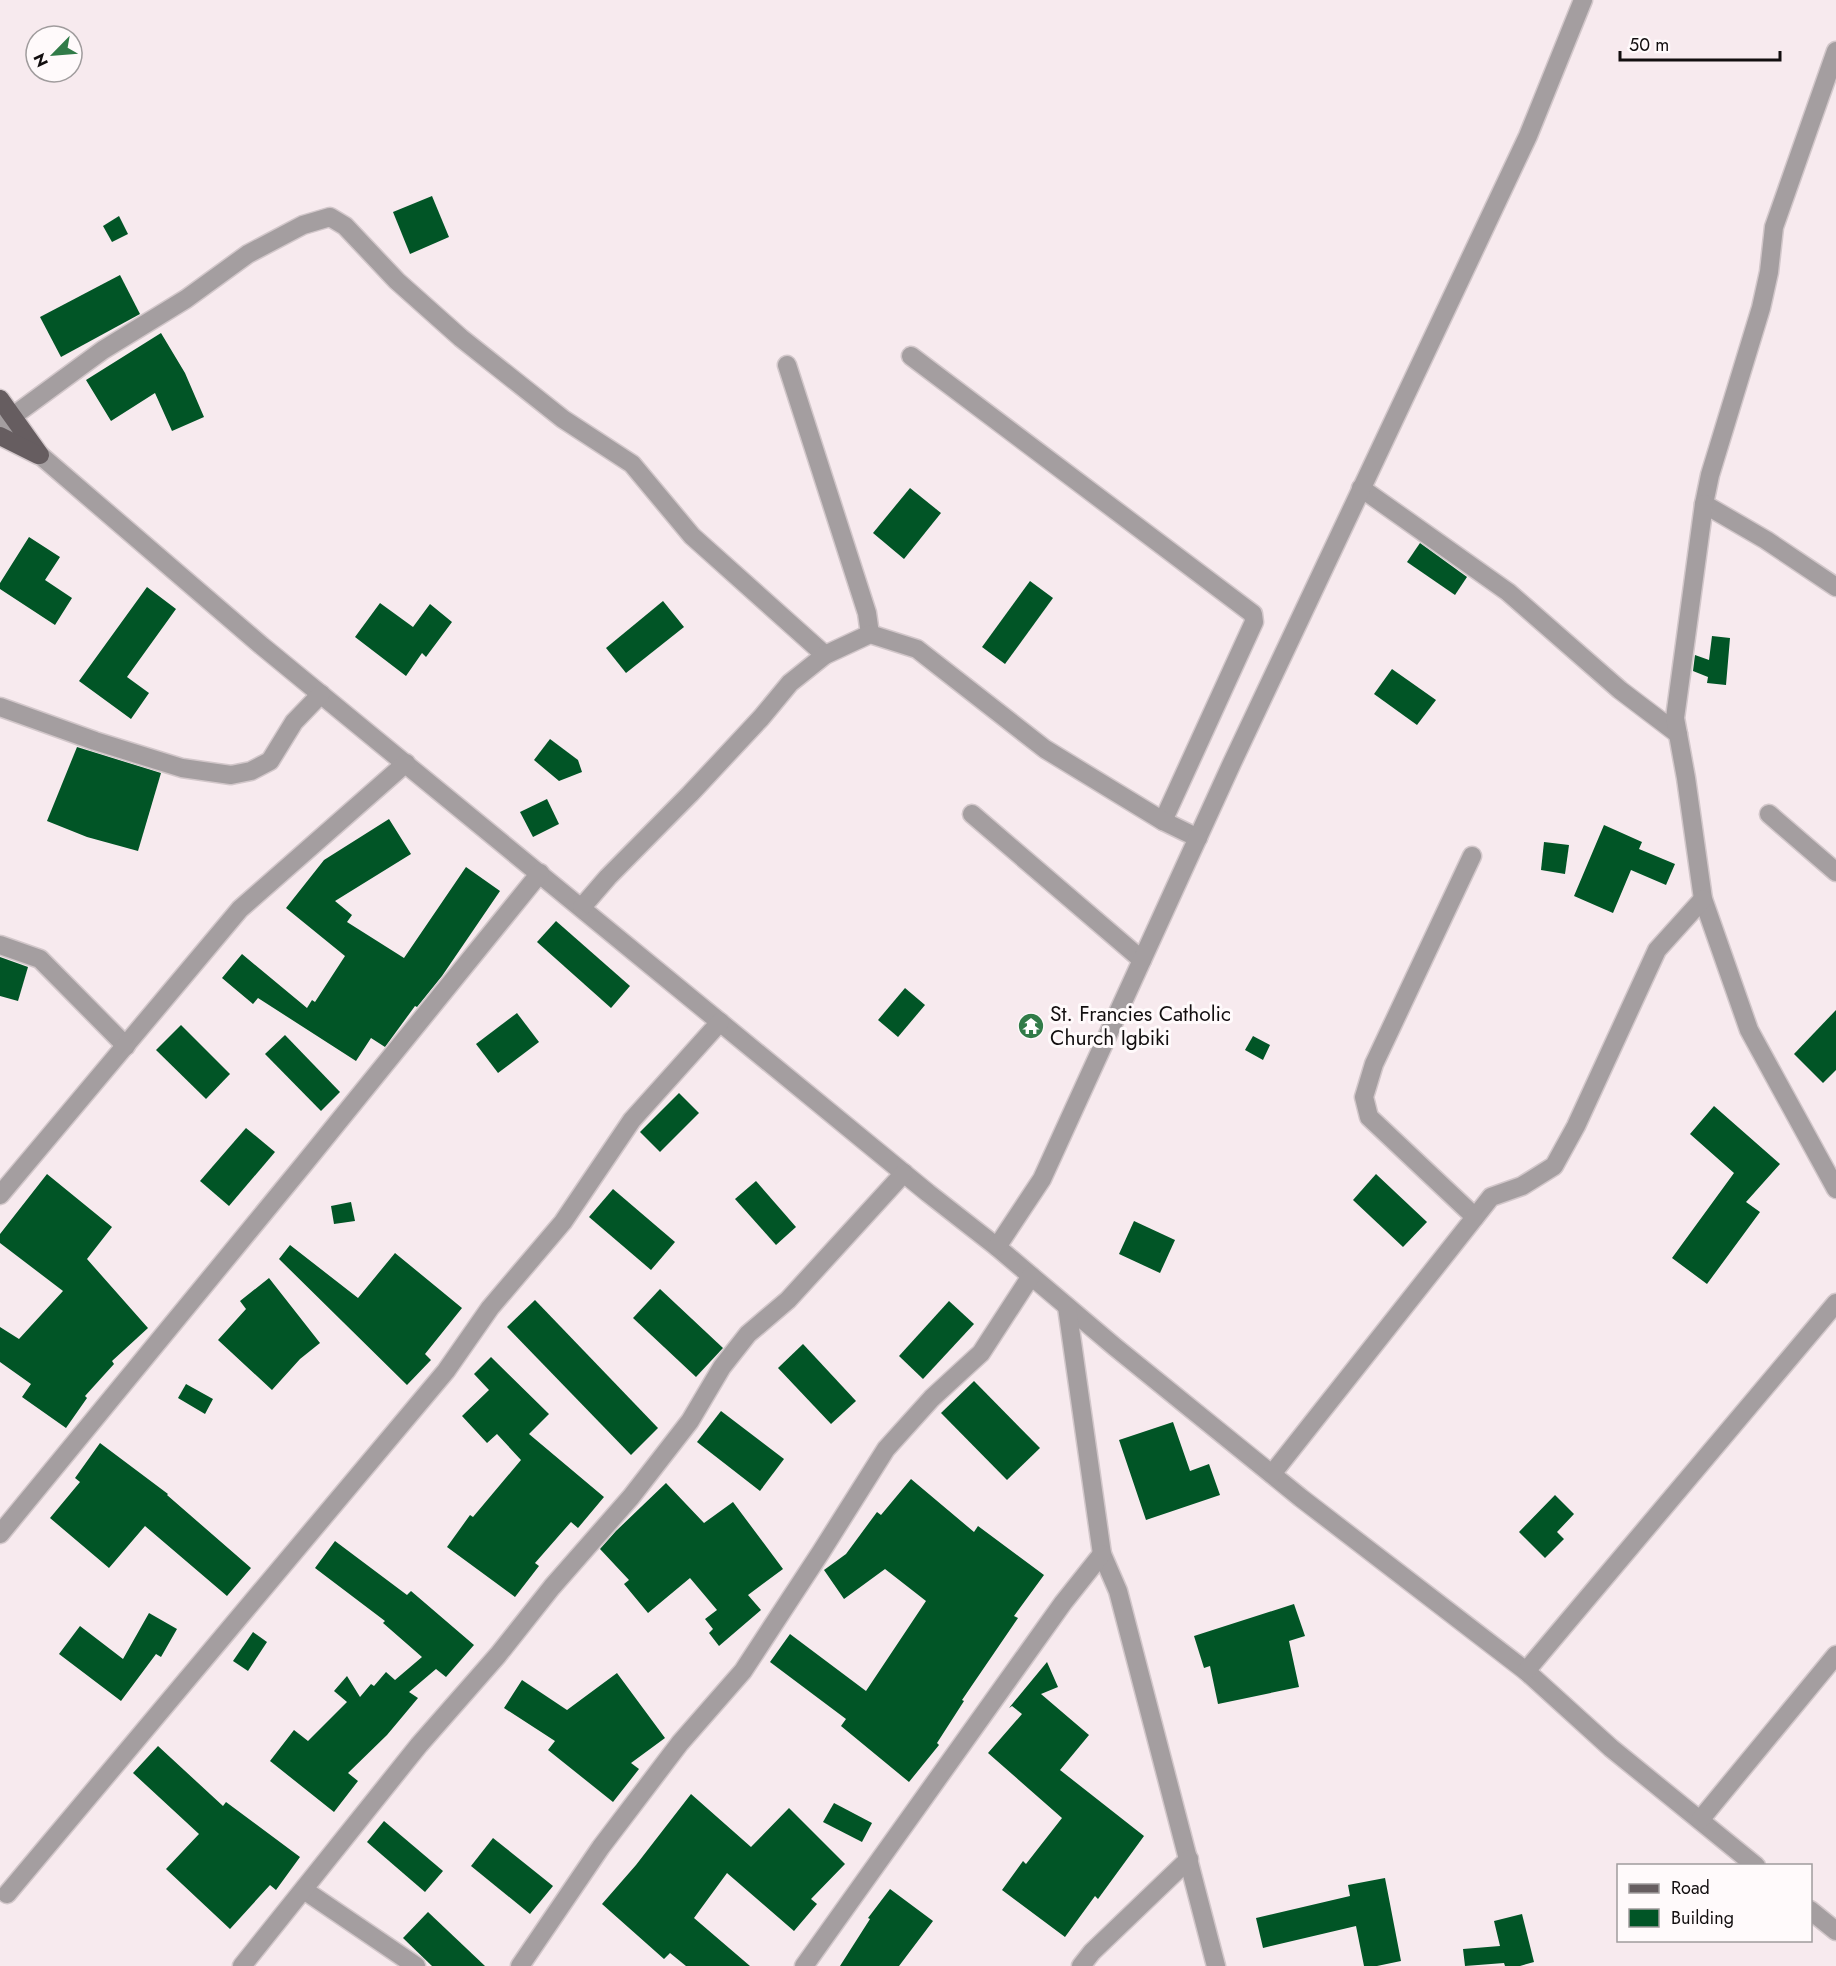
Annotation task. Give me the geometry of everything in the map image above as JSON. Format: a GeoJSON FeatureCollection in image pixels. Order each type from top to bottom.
{"type":"FeatureCollection","features":[{"type":"Feature","properties":{"kind":"main road"},"geometry":{"type":"LineString","coordinates":[[0,399],[7,420],[40,455]]}},
{"type":"Feature","properties":{"kind":"main road"},"geometry":{"type":"LineString","coordinates":[[0,436],[40,455]]}},
{"type":"Feature","properties":{"kind":"street"},"geometry":{"type":"LineString","coordinates":[[997,1247],[1042,1179],[1361,488],[1528,136],[1582,0]]}},
{"type":"Feature","properties":{"kind":"street"},"geometry":{"type":"LineString","coordinates":[[1836,51],[1774,227],[1769,272],[1761,308],[1710,475],[1704,504],[1675,718],[1703,899],[1749,1030],[1836,1189]]}},
{"type":"Feature","properties":{"kind":"street"},"geometry":{"type":"LineString","coordinates":[[7,420],[103,350],[186,298],[248,254],[303,225],[330,217],[345,226],[397,281],[461,338],[563,419],[632,464],[692,536],[825,655]]}},
{"type":"Feature","properties":{"kind":"street"},"geometry":{"type":"LineString","coordinates":[[911,356],[1253,614],[1254,622],[1163,821]]}},
{"type":"Feature","properties":{"kind":"street"},"geometry":{"type":"LineString","coordinates":[[787,365],[867,613],[870,634]]}},
{"type":"Feature","properties":{"kind":"street"},"geometry":{"type":"LineString","coordinates":[[40,455],[262,646],[997,1247],[1066,1307],[1272,1474],[1526,1671],[1611,1748],[1754,1864]]}},
{"type":"Feature","properties":{"kind":"street"},"geometry":{"type":"LineString","coordinates":[[1361,488],[1508,592],[1620,690],[1678,734]]}},
{"type":"Feature","properties":{"kind":"street"},"geometry":{"type":"LineString","coordinates":[[1704,504],[1766,540],[1836,587]]}},
{"type":"Feature","properties":{"kind":"street"},"geometry":{"type":"LineString","coordinates":[[582,908],[608,877],[761,718],[790,683],[825,655],[870,634],[917,649],[1045,749],[1163,821],[1198,838]]}},
{"type":"Feature","properties":{"kind":"street"},"geometry":{"type":"LineString","coordinates":[[0,707],[95,741],[182,768],[231,775],[251,771],[270,761],[294,722],[321,694]]}},
{"type":"Feature","properties":{"kind":"street"},"geometry":{"type":"LineString","coordinates":[[0,1195],[240,909],[406,763]]}},
{"type":"Feature","properties":{"kind":"street"},"geometry":{"type":"LineString","coordinates":[[972,814],[1142,960]]}},
{"type":"Feature","properties":{"kind":"street"},"geometry":{"type":"LineString","coordinates":[[1769,814],[1836,872]]}},
{"type":"Feature","properties":{"kind":"street"},"geometry":{"type":"LineString","coordinates":[[1472,856],[1374,1064],[1364,1097],[1369,1117],[1474,1217]]}},
{"type":"Feature","properties":{"kind":"street"},"geometry":{"type":"LineString","coordinates":[[0,1534],[540,873]]}},
{"type":"Feature","properties":{"kind":"street"},"geometry":{"type":"LineString","coordinates":[[1272,1474],[1491,1197],[1522,1186],[1554,1166],[1576,1126],[1657,950],[1703,899]]}},
{"type":"Feature","properties":{"kind":"street"},"geometry":{"type":"LineString","coordinates":[[0,945],[40,959],[126,1046]]}},
{"type":"Feature","properties":{"kind":"street"},"geometry":{"type":"LineString","coordinates":[[7,1894],[446,1371],[490,1308],[563,1222],[632,1120],[720,1022]]}},
{"type":"Feature","properties":{"kind":"street"},"geometry":{"type":"LineString","coordinates":[[242,1966],[419,1745],[631,1497],[690,1421],[723,1367],[748,1334],[788,1300],[904,1173]]}},
{"type":"Feature","properties":{"kind":"street"},"geometry":{"type":"LineString","coordinates":[[520,1966],[601,1847],[680,1743],[743,1671],[886,1449],[932,1398],[981,1353],[1031,1276]]}},
{"type":"Feature","properties":{"kind":"street"},"geometry":{"type":"LineString","coordinates":[[1526,1671],[1836,1303]]}},
{"type":"Feature","properties":{"kind":"street"},"geometry":{"type":"LineString","coordinates":[[1066,1307],[1102,1554],[1118,1591],[1215,1966]]}},
{"type":"Feature","properties":{"kind":"street"},"geometry":{"type":"LineString","coordinates":[[804,1966],[1056,1613],[1102,1554]]}},
{"type":"Feature","properties":{"kind":"street"},"geometry":{"type":"LineString","coordinates":[[1700,1820],[1836,1654]]}},
{"type":"Feature","properties":{"kind":"street"},"geometry":{"type":"LineString","coordinates":[[1081,1966],[1092,1952],[1189,1859]]}},
{"type":"Feature","properties":{"kind":"street"},"geometry":{"type":"LineString","coordinates":[[304,1890],[416,1966]]}},
{"type":"Feature","properties":{"kind":"street"},"geometry":{"type":"LineString","coordinates":[[1812,1912],[1836,1931]]}},
{"type":"Feature","properties":{"kind":"building"},"geometry":{"type":"Polygon","coordinates":[[[432,196],[449,237],[410,254],[393,212],[432,196]]]}},
{"type":"Feature","properties":{"kind":"building"},"geometry":{"type":"Polygon","coordinates":[[[119,216],[128,234],[112,242],[103,226],[119,216]]]}},
{"type":"Feature","properties":{"kind":"building"},"geometry":{"type":"Polygon","coordinates":[[[120,275],[140,314],[61,357],[40,317],[120,275]]]}},
{"type":"Feature","properties":{"kind":"building"},"geometry":{"type":"Polygon","coordinates":[[[161,333],[185,373],[204,417],[172,431],[155,393],[111,421],[86,380],[161,333]]]}},
{"type":"Feature","properties":{"kind":"building"},"geometry":{"type":"Polygon","coordinates":[[[910,488],[941,513],[904,559],[873,533],[910,488]]]}},
{"type":"Feature","properties":{"kind":"building"},"geometry":{"type":"Polygon","coordinates":[[[29,537],[60,557],[45,580],[72,598],[55,625],[0,589],[0,583],[29,537]]]}},
{"type":"Feature","properties":{"kind":"building"},"geometry":{"type":"Polygon","coordinates":[[[1420,543],[1467,577],[1455,595],[1407,562],[1420,543]]]}},
{"type":"Feature","properties":{"kind":"building"},"geometry":{"type":"Polygon","coordinates":[[[1030,581],[1053,598],[1005,664],[982,647],[1030,581]]]}},
{"type":"Feature","properties":{"kind":"building"},"geometry":{"type":"Polygon","coordinates":[[[147,587],[176,609],[127,677],[149,693],[131,719],[79,681],[147,587]]]}},
{"type":"Feature","properties":{"kind":"building"},"geometry":{"type":"Polygon","coordinates":[[[663,601],[684,627],[626,673],[606,648],[663,601]]]}},
{"type":"Feature","properties":{"kind":"building"},"geometry":{"type":"Polygon","coordinates":[[[380,603],[413,627],[430,604],[452,622],[426,657],[422,653],[406,676],[355,637],[380,603]]]}},
{"type":"Feature","properties":{"kind":"building"},"geometry":{"type":"Polygon","coordinates":[[[1712,636],[1730,638],[1726,685],[1707,683],[1708,677],[1693,671],[1695,655],[1709,660],[1712,636]]]}},
{"type":"Feature","properties":{"kind":"building"},"geometry":{"type":"Polygon","coordinates":[[[1392,669],[1436,700],[1417,725],[1374,694],[1392,669]]]}},
{"type":"Feature","properties":{"kind":"building"},"geometry":{"type":"Polygon","coordinates":[[[550,739],[578,760],[582,772],[559,781],[534,760],[550,739]]]}},
{"type":"Feature","properties":{"kind":"building"},"geometry":{"type":"Polygon","coordinates":[[[77,747],[161,773],[138,851],[87,837],[47,821],[77,747]]]}},
{"type":"Feature","properties":{"kind":"building"},"geometry":{"type":"Polygon","coordinates":[[[547,799],[559,824],[533,837],[520,812],[547,799]]]}},
{"type":"Feature","properties":{"kind":"building"},"geometry":{"type":"Polygon","coordinates":[[[389,819],[411,854],[335,901],[352,915],[347,922],[404,958],[466,867],[500,891],[442,976],[417,1007],[415,1006],[385,1047],[371,1038],[356,1061],[258,998],[253,1004],[222,978],[242,954],[307,1008],[312,1000],[315,1002],[345,956],[286,908],[324,860],[389,819]]]}},
{"type":"Feature","properties":{"kind":"building"},"geometry":{"type":"Polygon","coordinates":[[[1604,825],[1642,842],[1639,849],[1675,864],[1666,885],[1631,870],[1613,913],[1574,896],[1604,825]]]}},
{"type":"Feature","properties":{"kind":"building"},"geometry":{"type":"Polygon","coordinates":[[[1544,842],[1569,845],[1565,874],[1541,870],[1544,842]]]}},
{"type":"Feature","properties":{"kind":"building"},"geometry":{"type":"Polygon","coordinates":[[[556,921],[630,986],[611,1008],[537,942],[556,921]]]}},
{"type":"Feature","properties":{"kind":"building"},"geometry":{"type":"Polygon","coordinates":[[[0,957],[28,967],[18,1001],[0,996],[0,957]]]}},
{"type":"Feature","properties":{"kind":"building"},"geometry":{"type":"Polygon","coordinates":[[[905,988],[925,1005],[898,1037],[878,1020],[905,988]]]}},
{"type":"Feature","properties":{"kind":"building"},"geometry":{"type":"Polygon","coordinates":[[[1836,1010],[1836,1070],[1823,1083],[1794,1054],[1836,1010]]]}},
{"type":"Feature","properties":{"kind":"building"},"geometry":{"type":"Polygon","coordinates":[[[517,1013],[539,1042],[498,1073],[476,1044],[517,1013]]]}},
{"type":"Feature","properties":{"kind":"building"},"geometry":{"type":"Polygon","coordinates":[[[181,1025],[230,1074],[206,1099],[156,1050],[181,1025]]]}},
{"type":"Feature","properties":{"kind":"building"},"geometry":{"type":"Polygon","coordinates":[[[285,1035],[340,1092],[321,1111],[265,1054],[285,1035]]]}},
{"type":"Feature","properties":{"kind":"building"},"geometry":{"type":"Polygon","coordinates":[[[1253,1036],[1270,1045],[1263,1060],[1245,1050],[1253,1036]]]}},
{"type":"Feature","properties":{"kind":"building"},"geometry":{"type":"Polygon","coordinates":[[[679,1093],[699,1113],[660,1152],[640,1132],[679,1093]]]}},
{"type":"Feature","properties":{"kind":"building"},"geometry":{"type":"Polygon","coordinates":[[[1714,1106],[1780,1164],[1746,1202],[1760,1212],[1707,1284],[1672,1258],[1734,1173],[1690,1134],[1714,1106]]]}},
{"type":"Feature","properties":{"kind":"building"},"geometry":{"type":"Polygon","coordinates":[[[246,1128],[275,1152],[229,1206],[200,1181],[246,1128]]]}},
{"type":"Feature","properties":{"kind":"building"},"geometry":{"type":"Polygon","coordinates":[[[47,1174],[112,1227],[87,1259],[148,1328],[112,1361],[114,1364],[85,1396],[87,1398],[66,1428],[22,1397],[31,1384],[0,1362],[0,1327],[19,1339],[63,1291],[0,1243],[0,1234],[47,1174]]]}},
{"type":"Feature","properties":{"kind":"building"},"geometry":{"type":"Polygon","coordinates":[[[1376,1174],[1427,1222],[1403,1247],[1353,1200],[1376,1174]]]}},
{"type":"Feature","properties":{"kind":"building"},"geometry":{"type":"Polygon","coordinates":[[[756,1181],[796,1227],[776,1245],[735,1199],[756,1181]]]}},
{"type":"Feature","properties":{"kind":"building"},"geometry":{"type":"Polygon","coordinates":[[[613,1189],[675,1242],[651,1270],[589,1217],[613,1189]]]}},
{"type":"Feature","properties":{"kind":"building"},"geometry":{"type":"Polygon","coordinates":[[[351,1202],[355,1221],[334,1224],[331,1206],[351,1202]]]}},
{"type":"Feature","properties":{"kind":"building"},"geometry":{"type":"Polygon","coordinates":[[[1134,1221],[1175,1240],[1160,1273],[1119,1254],[1134,1221]]]}},
{"type":"Feature","properties":{"kind":"building"},"geometry":{"type":"Polygon","coordinates":[[[290,1245],[358,1298],[395,1253],[462,1308],[425,1354],[431,1360],[407,1385],[279,1259],[290,1245]]]}},
{"type":"Feature","properties":{"kind":"building"},"geometry":{"type":"Polygon","coordinates":[[[269,1278],[320,1343],[300,1359],[272,1390],[218,1340],[246,1309],[240,1301],[269,1278]]]}},
{"type":"Feature","properties":{"kind":"building"},"geometry":{"type":"Polygon","coordinates":[[[660,1289],[723,1348],[696,1377],[633,1318],[660,1289]]]}},
{"type":"Feature","properties":{"kind":"building"},"geometry":{"type":"Polygon","coordinates":[[[535,1300],[658,1428],[631,1455],[507,1327],[535,1300]]]}},
{"type":"Feature","properties":{"kind":"building"},"geometry":{"type":"Polygon","coordinates":[[[949,1301],[974,1324],[923,1379],[899,1356],[949,1301]]]}},
{"type":"Feature","properties":{"kind":"building"},"geometry":{"type":"Polygon","coordinates":[[[803,1344],[856,1401],[831,1424],[778,1368],[803,1344]]]}},
{"type":"Feature","properties":{"kind":"building"},"geometry":{"type":"Polygon","coordinates":[[[491,1357],[549,1414],[529,1434],[604,1497],[578,1528],[571,1522],[535,1563],[539,1566],[515,1597],[447,1547],[470,1515],[473,1517],[521,1460],[497,1434],[487,1443],[462,1416],[489,1390],[474,1374],[491,1357]]]}},
{"type":"Feature","properties":{"kind":"building"},"geometry":{"type":"Polygon","coordinates":[[[974,1381],[1040,1448],[1007,1480],[941,1413],[974,1381]]]}},
{"type":"Feature","properties":{"kind":"building"},"geometry":{"type":"Polygon","coordinates":[[[186,1384],[213,1399],[205,1414],[178,1398],[186,1384]]]}},
{"type":"Feature","properties":{"kind":"building"},"geometry":{"type":"Polygon","coordinates":[[[721,1411],[784,1459],[760,1491],[697,1442],[721,1411]]]}},
{"type":"Feature","properties":{"kind":"building"},"geometry":{"type":"Polygon","coordinates":[[[1173,1422],[1190,1471],[1209,1464],[1220,1495],[1146,1520],[1119,1440],[1173,1422]]]}},
{"type":"Feature","properties":{"kind":"building"},"geometry":{"type":"Polygon","coordinates":[[[100,1443],[168,1494],[251,1568],[227,1596],[145,1526],[109,1568],[50,1518],[80,1482],[75,1478],[100,1443]]]}},
{"type":"Feature","properties":{"kind":"building"},"geometry":{"type":"Polygon","coordinates":[[[911,1479],[974,1532],[978,1526],[1044,1575],[1014,1616],[1018,1618],[962,1700],[964,1701],[937,1743],[939,1745],[909,1782],[841,1726],[846,1719],[770,1662],[790,1634],[866,1691],[926,1601],[885,1569],[844,1599],[824,1570],[846,1554],[877,1512],[881,1515],[911,1479]]]}},
{"type":"Feature","properties":{"kind":"building"},"geometry":{"type":"Polygon","coordinates":[[[666,1483],[704,1523],[733,1502],[783,1569],[748,1595],[761,1610],[719,1646],[709,1633],[713,1629],[705,1619],[717,1610],[690,1578],[648,1613],[624,1584],[629,1580],[600,1549],[666,1483]]]}},
{"type":"Feature","properties":{"kind":"building"},"geometry":{"type":"Polygon","coordinates":[[[1555,1495],[1574,1514],[1557,1532],[1564,1539],[1545,1558],[1519,1532],[1555,1495]]]}},
{"type":"Feature","properties":{"kind":"building"},"geometry":{"type":"Polygon","coordinates":[[[335,1541],[407,1595],[411,1591],[474,1645],[446,1677],[436,1669],[409,1692],[418,1698],[387,1735],[348,1773],[358,1781],[334,1812],[270,1761],[294,1730],[308,1741],[347,1702],[334,1691],[347,1676],[360,1697],[386,1672],[395,1680],[422,1657],[383,1623],[385,1621],[315,1568],[335,1541]]]}},
{"type":"Feature","properties":{"kind":"building"},"geometry":{"type":"Polygon","coordinates":[[[1294,1604],[1305,1636],[1289,1641],[1299,1687],[1218,1704],[1210,1666],[1204,1668],[1194,1636],[1294,1604]]]}},
{"type":"Feature","properties":{"kind":"building"},"geometry":{"type":"Polygon","coordinates":[[[149,1613],[177,1629],[161,1657],[156,1654],[121,1701],[59,1654],[80,1626],[123,1659],[149,1613]]]}},
{"type":"Feature","properties":{"kind":"building"},"geometry":{"type":"Polygon","coordinates":[[[253,1632],[267,1642],[248,1671],[233,1661],[253,1632]]]}},
{"type":"Feature","properties":{"kind":"building"},"geometry":{"type":"Polygon","coordinates":[[[1047,1662],[1058,1687],[1041,1694],[1089,1735],[1060,1770],[1144,1836],[1098,1899],[1095,1896],[1065,1937],[1002,1890],[1023,1861],[1026,1864],[1062,1818],[988,1753],[1022,1714],[1012,1706],[1009,1708],[1047,1662]]]}},
{"type":"Feature","properties":{"kind":"building"},"geometry":{"type":"Polygon","coordinates":[[[617,1673],[665,1738],[631,1763],[639,1769],[613,1802],[548,1750],[555,1741],[504,1708],[522,1680],[567,1710],[617,1673]]]}},
{"type":"Feature","properties":{"kind":"building"},"geometry":{"type":"Polygon","coordinates":[[[158,1746],[223,1806],[226,1802],[300,1857],[276,1890],[270,1885],[230,1929],[166,1869],[199,1834],[133,1773],[158,1746]]]}},
{"type":"Feature","properties":{"kind":"building"},"geometry":{"type":"Polygon","coordinates":[[[691,1794],[751,1847],[789,1808],[845,1864],[811,1899],[817,1904],[794,1931],[727,1873],[694,1918],[750,1966],[686,1966],[670,1953],[664,1959],[602,1904],[636,1865],[691,1794]]]}},
{"type":"Feature","properties":{"kind":"building"},"geometry":{"type":"Polygon","coordinates":[[[834,1803],[872,1823],[862,1842],[823,1822],[834,1803]]]}},
{"type":"Feature","properties":{"kind":"building"},"geometry":{"type":"Polygon","coordinates":[[[384,1821],[443,1871],[425,1892],[367,1842],[384,1821]]]}},
{"type":"Feature","properties":{"kind":"building"},"geometry":{"type":"Polygon","coordinates":[[[493,1838],[553,1886],[530,1914],[471,1866],[493,1838]]]}},
{"type":"Feature","properties":{"kind":"building"},"geometry":{"type":"Polygon","coordinates":[[[1385,1878],[1401,1961],[1364,1966],[1356,1926],[1263,1948],[1256,1918],[1350,1896],[1348,1885],[1385,1878]]]}},
{"type":"Feature","properties":{"kind":"building"},"geometry":{"type":"Polygon","coordinates":[[[890,1889],[933,1921],[899,1966],[840,1966],[870,1919],[868,1918],[890,1889]]]}},
{"type":"Feature","properties":{"kind":"building"},"geometry":{"type":"Polygon","coordinates":[[[428,1912],[485,1966],[432,1966],[403,1938],[428,1912]]]}},
{"type":"Feature","properties":{"kind":"building"},"geometry":{"type":"Polygon","coordinates":[[[1522,1914],[1534,1962],[1520,1966],[1505,1966],[1504,1963],[1465,1966],[1463,1949],[1500,1946],[1494,1921],[1522,1914]]]}},
{"type":"Feature","properties":{"kind":"place","name":"St. Francies Catholic Church Igbiki"},"geometry":{"type":"Point","coordinates":[1031,1026]}}]}
